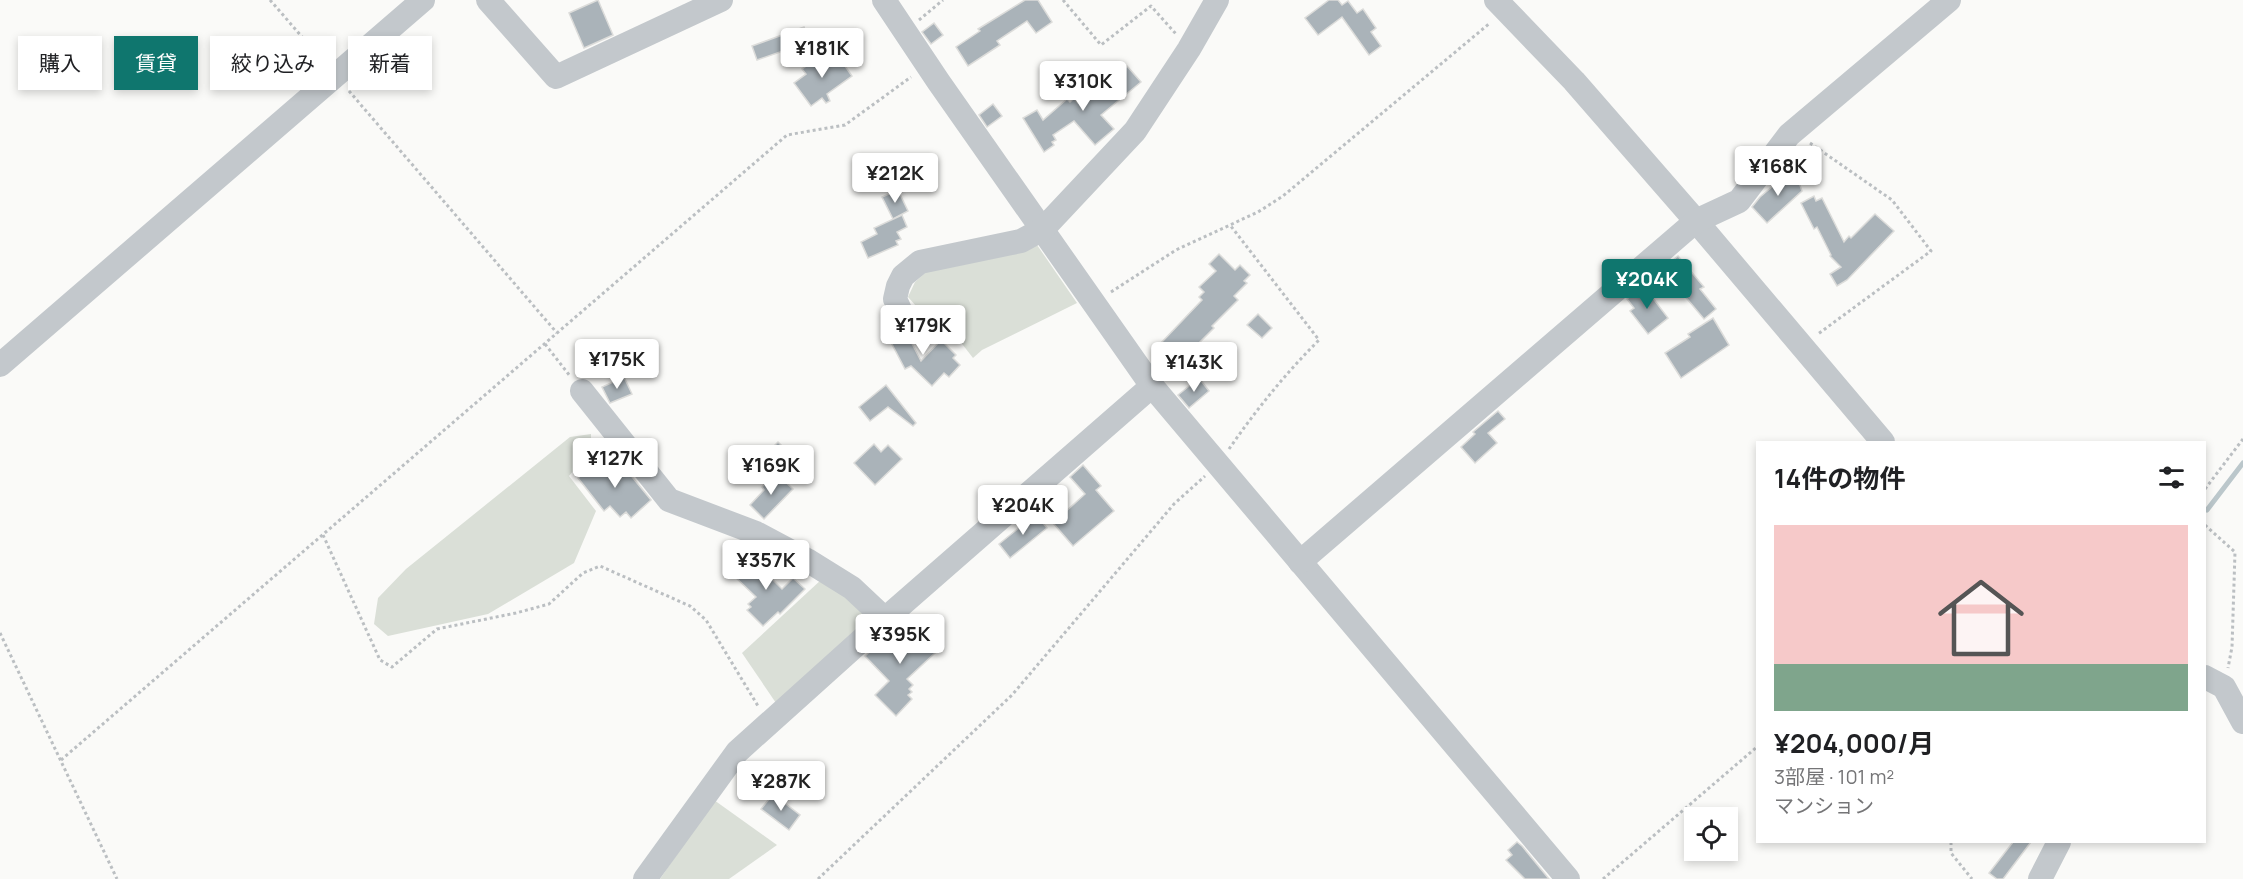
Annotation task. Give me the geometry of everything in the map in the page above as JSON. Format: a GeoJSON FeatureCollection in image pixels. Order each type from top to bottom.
{"type":"FeatureCollection","features":[{"type":"Feature","properties":{"kind":"street"},"geometry":{"type":"LineString","coordinates":[[336,76],[423,0]]}},
{"type":"Feature","properties":{"kind":"street"},"geometry":{"type":"LineString","coordinates":[[488,0],[556,77],[721,0]]}},
{"type":"Feature","properties":{"kind":"street"},"geometry":{"type":"LineString","coordinates":[[884,0],[1152,386],[1568,879]]}},
{"type":"Feature","properties":{"kind":"street"},"geometry":{"type":"LineString","coordinates":[[901,312],[895,299],[898,286],[903,276],[920,262],[1021,241],[1043,229],[1135,131],[1189,49],[1217,0]]}},
{"type":"Feature","properties":{"kind":"street"},"geometry":{"type":"LineString","coordinates":[[1300,562],[1696,221],[1739,201],[1793,132],[1949,0]]}},
{"type":"Feature","properties":{"kind":"street"},"geometry":{"type":"LineString","coordinates":[[1500,5],[1574,81],[1882,441]]}},
{"type":"Feature","properties":{"kind":"street"},"geometry":{"type":"LineString","coordinates":[[0,365],[320,90]]}},
{"type":"Feature","properties":{"kind":"street"},"geometry":{"type":"LineString","coordinates":[[645,879],[737,752],[885,619],[1152,386]]}},
{"type":"Feature","properties":{"kind":"street"},"geometry":{"type":"LineString","coordinates":[[582,391],[669,500],[756,533],[807,560],[852,588],[885,619]]}},
{"type":"Feature","properties":{"kind":"street"},"geometry":{"type":"LineString","coordinates":[[2215,682],[2243,722]]}},
{"type":"Feature","properties":{"kind":"street"},"geometry":{"type":"LineString","coordinates":[[2040,879],[2058,843]]}},
{"type":"Feature","properties":{"kind":"path"},"geometry":{"type":"LineString","coordinates":[[270,0],[301,36]]}},
{"type":"Feature","properties":{"kind":"path"},"geometry":{"type":"LineString","coordinates":[[905,32],[943,0]]}},
{"type":"Feature","properties":{"kind":"path"},"geometry":{"type":"LineString","coordinates":[[1063,0],[1101,45],[1151,6],[1189,49]]}},
{"type":"Feature","properties":{"kind":"path"},"geometry":{"type":"LineString","coordinates":[[1094,303],[1176,250],[1258,212],[1283,196],[1500,5]]}},
{"type":"Feature","properties":{"kind":"path"},"geometry":{"type":"LineString","coordinates":[[61,760],[787,135],[844,125],[927,65]]}},
{"type":"Feature","properties":{"kind":"path"},"geometry":{"type":"LineString","coordinates":[[336,76],[557,333]]}},
{"type":"Feature","properties":{"kind":"path"},"geometry":{"type":"LineString","coordinates":[[1793,132],[1892,200],[1931,251],[1802,346]]}},
{"type":"Feature","properties":{"kind":"path"},"geometry":{"type":"LineString","coordinates":[[818,879],[1012,695],[1174,504],[1218,464],[1257,408],[1290,369],[1319,340],[1230,225]]}},
{"type":"Feature","properties":{"kind":"path"},"geometry":{"type":"LineString","coordinates":[[545,344],[582,391]]}},
{"type":"Feature","properties":{"kind":"path"},"geometry":{"type":"LineString","coordinates":[[2206,488],[2243,439]]}},
{"type":"Feature","properties":{"kind":"path"},"geometry":{"type":"LineString","coordinates":[[2206,526],[2235,552],[2232,647],[2215,682]]}},
{"type":"Feature","properties":{"kind":"path"},"geometry":{"type":"LineString","coordinates":[[323,534],[380,660],[392,667],[437,629],[549,604],[583,573],[600,566],[690,606],[706,620],[769,723]]}},
{"type":"Feature","properties":{"kind":"path"},"geometry":{"type":"LineString","coordinates":[[0,633],[117,879]]}},
{"type":"Feature","properties":{"kind":"path"},"geometry":{"type":"LineString","coordinates":[[1603,879],[1756,748]]}},
{"type":"Feature","properties":{"kind":"path"},"geometry":{"type":"LineString","coordinates":[[1951,843],[1951,853],[1972,879]]}},
{"type":"Feature","properties":{"kind":"shaded area"},"geometry":{"type":"Polygon","coordinates":[[[1035,242],[1077,303],[982,350],[973,358],[949,327],[939,332],[908,297],[915,282],[926,272],[1035,242]]]}},
{"type":"Feature","properties":{"kind":"shaded area"},"geometry":{"type":"Polygon","coordinates":[[[591,434],[591,449],[569,476],[596,511],[574,563],[488,614],[388,636],[374,624],[378,598],[406,569],[570,437],[591,434]]]}},
{"type":"Feature","properties":{"kind":"shaded area"},"geometry":{"type":"Polygon","coordinates":[[[822,579],[856,601],[865,614],[861,627],[776,703],[742,653],[822,579]]]}},
{"type":"Feature","properties":{"kind":"shaded area"},"geometry":{"type":"Polygon","coordinates":[[[714,800],[777,845],[729,879],[660,879],[714,800]]]}},
{"type":"Feature","properties":{"kind":"building"},"geometry":{"type":"Polygon","coordinates":[[[598,0],[613,35],[584,48],[569,13],[598,0]]]}},
{"type":"Feature","properties":{"kind":"building"},"geometry":{"type":"Polygon","coordinates":[[[1025,0],[1038,0],[1052,22],[1036,33],[1027,21],[997,41],[1000,45],[968,66],[956,47],[980,31],[978,29],[1025,0]]]}},
{"type":"Feature","properties":{"kind":"building"},"geometry":{"type":"Polygon","coordinates":[[[1329,0],[1338,0],[1342,5],[1348,1],[1357,13],[1363,9],[1376,28],[1371,32],[1381,46],[1369,55],[1342,17],[1318,35],[1305,18],[1329,0]]]}},
{"type":"Feature","properties":{"kind":"building"},"geometry":{"type":"Polygon","coordinates":[[[934,23],[943,35],[931,44],[922,32],[934,23]]]}},
{"type":"Feature","properties":{"kind":"building"},"geometry":{"type":"Polygon","coordinates":[[[804,27],[809,42],[757,60],[752,46],[804,27]]]}},
{"type":"Feature","properties":{"kind":"building"},"geometry":{"type":"Polygon","coordinates":[[[836,53],[852,76],[827,94],[830,101],[826,103],[822,98],[811,106],[794,83],[806,74],[802,69],[815,60],[817,66],[836,53]]]}},
{"type":"Feature","properties":{"kind":"building"},"geometry":{"type":"Polygon","coordinates":[[[1127,66],[1141,82],[1101,115],[1114,129],[1095,145],[1074,121],[1053,135],[1056,140],[1052,142],[1054,145],[1044,152],[1023,118],[1037,110],[1043,120],[1067,99],[1070,102],[1074,98],[1078,103],[1085,96],[1087,99],[1093,93],[1095,95],[1127,66]]]}},
{"type":"Feature","properties":{"kind":"building"},"geometry":{"type":"Polygon","coordinates":[[[993,104],[1002,116],[987,127],[979,115],[993,104]]]}},
{"type":"Feature","properties":{"kind":"building"},"geometry":{"type":"Polygon","coordinates":[[[1794,168],[1802,191],[1767,223],[1752,207],[1760,197],[1794,168]]]}},
{"type":"Feature","properties":{"kind":"building"},"geometry":{"type":"Polygon","coordinates":[[[898,190],[908,211],[893,219],[882,197],[898,190]]]}},
{"type":"Feature","properties":{"kind":"building"},"geometry":{"type":"Polygon","coordinates":[[[1814,196],[1816,201],[1822,198],[1844,242],[1875,214],[1894,231],[1847,280],[1837,286],[1830,274],[1841,267],[1830,256],[1817,227],[1814,229],[1801,203],[1814,196]]]}},
{"type":"Feature","properties":{"kind":"building"},"geometry":{"type":"Polygon","coordinates":[[[902,215],[907,227],[897,232],[901,239],[896,241],[898,245],[868,258],[861,242],[877,234],[874,228],[902,215]]]}},
{"type":"Feature","properties":{"kind":"building"},"geometry":{"type":"Polygon","coordinates":[[[1219,254],[1235,270],[1240,265],[1250,275],[1244,281],[1247,283],[1234,296],[1238,300],[1193,349],[1199,354],[1186,368],[1161,343],[1202,300],[1199,297],[1204,292],[1199,287],[1216,271],[1209,264],[1219,254]]]}},
{"type":"Feature","properties":{"kind":"building"},"geometry":{"type":"Polygon","coordinates":[[[1678,256],[1704,287],[1700,289],[1716,309],[1704,319],[1662,269],[1678,256]]]}},
{"type":"Feature","properties":{"kind":"building"},"geometry":{"type":"Polygon","coordinates":[[[1643,285],[1668,318],[1648,334],[1630,311],[1634,308],[1627,299],[1643,285]]]}},
{"type":"Feature","properties":{"kind":"building"},"geometry":{"type":"Polygon","coordinates":[[[1258,314],[1272,328],[1262,338],[1247,325],[1258,314]]]}},
{"type":"Feature","properties":{"kind":"building"},"geometry":{"type":"Polygon","coordinates":[[[1713,318],[1729,345],[1681,378],[1665,353],[1690,337],[1688,334],[1713,318]]]}},
{"type":"Feature","properties":{"kind":"building"},"geometry":{"type":"Polygon","coordinates":[[[894,324],[899,330],[904,328],[921,361],[941,340],[956,355],[953,358],[960,365],[949,377],[944,373],[932,386],[911,366],[905,369],[884,329],[894,324]]]}},
{"type":"Feature","properties":{"kind":"building"},"geometry":{"type":"Polygon","coordinates":[[[624,377],[632,394],[610,403],[602,387],[624,377]]]}},
{"type":"Feature","properties":{"kind":"building"},"geometry":{"type":"Polygon","coordinates":[[[1199,378],[1209,391],[1189,408],[1178,395],[1199,378]]]}},
{"type":"Feature","properties":{"kind":"building"},"geometry":{"type":"Polygon","coordinates":[[[886,385],[916,423],[913,426],[888,407],[870,421],[859,407],[886,385]]]}},
{"type":"Feature","properties":{"kind":"building"},"geometry":{"type":"Polygon","coordinates":[[[1498,411],[1505,419],[1488,433],[1497,443],[1475,463],[1461,447],[1475,434],[1473,432],[1498,411]]]}},
{"type":"Feature","properties":{"kind":"building"},"geometry":{"type":"Polygon","coordinates":[[[778,442],[789,453],[769,473],[756,460],[769,447],[771,449],[778,442]]]}},
{"type":"Feature","properties":{"kind":"building"},"geometry":{"type":"Polygon","coordinates":[[[874,444],[881,452],[888,445],[902,459],[875,485],[854,463],[874,444]]]}},
{"type":"Feature","properties":{"kind":"building"},"geometry":{"type":"Polygon","coordinates":[[[615,456],[651,500],[631,518],[626,512],[620,517],[610,506],[604,511],[578,478],[592,466],[596,471],[615,456]]]}},
{"type":"Feature","properties":{"kind":"building"},"geometry":{"type":"Polygon","coordinates":[[[1083,465],[1101,486],[1096,490],[1114,511],[1073,546],[1053,523],[1085,494],[1070,477],[1083,465]]]}},
{"type":"Feature","properties":{"kind":"building"},"geometry":{"type":"Polygon","coordinates":[[[775,472],[793,489],[764,519],[750,505],[764,490],[762,487],[775,472]]]}},
{"type":"Feature","properties":{"kind":"building"},"geometry":{"type":"Polygon","coordinates":[[[1036,514],[1047,528],[1010,558],[999,544],[1036,514]]]}},
{"type":"Feature","properties":{"kind":"building"},"geometry":{"type":"Polygon","coordinates":[[[753,554],[764,565],[761,568],[782,589],[793,578],[805,589],[780,614],[778,612],[763,626],[747,610],[751,607],[748,604],[756,597],[732,574],[753,554]]]}},
{"type":"Feature","properties":{"kind":"building"},"geometry":{"type":"Polygon","coordinates":[[[911,620],[933,644],[929,647],[935,653],[907,679],[913,685],[909,689],[912,692],[908,695],[912,699],[896,716],[875,695],[889,681],[865,656],[877,645],[881,649],[911,620]]]}},
{"type":"Feature","properties":{"kind":"building"},"geometry":{"type":"Polygon","coordinates":[[[773,794],[800,815],[789,830],[761,809],[773,794]]]}},
{"type":"Feature","properties":{"kind":"building"},"geometry":{"type":"Polygon","coordinates":[[[1517,842],[1549,879],[1525,879],[1506,860],[1512,855],[1508,850],[1517,842]]]}},
{"type":"Feature","properties":{"kind":"building"},"geometry":{"type":"Polygon","coordinates":[[[2012,843],[2030,843],[2003,879],[1997,879],[1989,873],[2012,843]]]}},
{"type":"Feature","properties":{"kind":"waterway"},"geometry":{"type":"LineString","coordinates":[[2207,510],[2243,463]]}}]}
